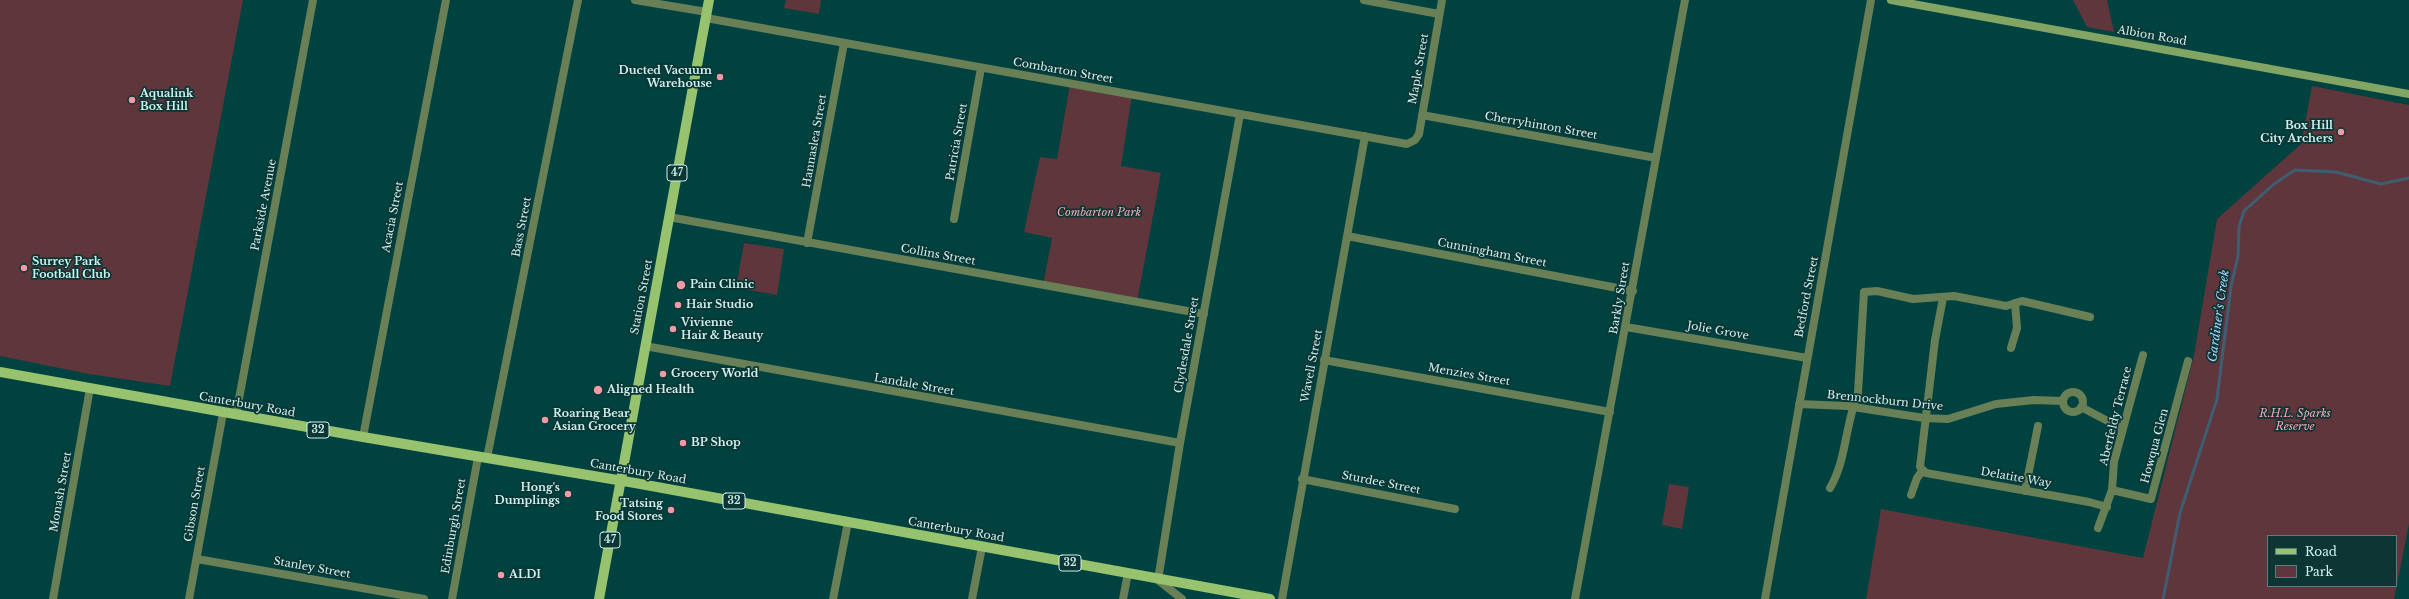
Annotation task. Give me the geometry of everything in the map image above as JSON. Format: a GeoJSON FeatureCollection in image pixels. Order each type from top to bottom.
{"type":"FeatureCollection","features":[{"type":"Feature","properties":{"kind":"main road","name":"Station Street"},"geometry":{"type":"LineString","coordinates":[[599,599],[709,0]]}},
{"type":"Feature","properties":{"kind":"main road","name":"Canterbury Road"},"geometry":{"type":"LineString","coordinates":[[0,372],[222,413],[621,480],[1158,580],[1270,599]]}},
{"type":"Feature","properties":{"kind":"street","name":"Parkside Avenue"},"geometry":{"type":"LineString","coordinates":[[236,415],[313,0]]}},
{"type":"Feature","properties":{"kind":"street","name":"Acacia Street"},"geometry":{"type":"LineString","coordinates":[[363,437],[446,0]]}},
{"type":"Feature","properties":{"kind":"street","name":"Bass Street"},"geometry":{"type":"LineString","coordinates":[[482,457],[578,0]]}},
{"type":"Feature","properties":{"kind":"street","name":"Combarton Street"},"geometry":{"type":"LineString","coordinates":[[635,0],[844,43],[981,68],[1407,144],[1415,140]]}},
{"type":"Feature","properties":{"kind":"street"},"geometry":{"type":"LineString","coordinates":[[1364,0],[1439,14]]}},
{"type":"Feature","properties":{"kind":"street","name":"Maple Street"},"geometry":{"type":"LineString","coordinates":[[1415,140],[1419,134],[1442,0]]}},
{"type":"Feature","properties":{"kind":"street","name":"Barkly Street"},"geometry":{"type":"LineString","coordinates":[[1575,599],[1633,291],[1685,0]]}},
{"type":"Feature","properties":{"kind":"street","name":"Bedford Street"},"geometry":{"type":"LineString","coordinates":[[1765,599],[1871,0]]}},
{"type":"Feature","properties":{"kind":"street","name":"Albion Road"},"geometry":{"type":"LineString","coordinates":[[1891,0],[2409,94]]}},
{"type":"Feature","properties":{"kind":"street","name":"Hannaslea Street"},"geometry":{"type":"LineString","coordinates":[[807,243],[844,43]]}},
{"type":"Feature","properties":{"kind":"street","name":"Patricia Street"},"geometry":{"type":"LineString","coordinates":[[954,219],[981,68]]}},
{"type":"Feature","properties":{"kind":"street","name":"Clydesdale Street"},"geometry":{"type":"LineString","coordinates":[[1158,580],[1180,443],[1240,114]]}},
{"type":"Feature","properties":{"kind":"street","name":"Cherryhinton Street"},"geometry":{"type":"LineString","coordinates":[[1422,115],[1656,158]]}},
{"type":"Feature","properties":{"kind":"street","name":"Wavell Street"},"geometry":{"type":"LineString","coordinates":[[1282,599],[1302,479],[1365,136]]}},
{"type":"Feature","properties":{"kind":"street","name":"Collins Street"},"geometry":{"type":"LineString","coordinates":[[669,217],[1204,314]]}},
{"type":"Feature","properties":{"kind":"street","name":"Cunningham Street"},"geometry":{"type":"LineString","coordinates":[[1347,236],[1633,291]]}},
{"type":"Feature","properties":{"kind":"street"},"geometry":{"type":"LineString","coordinates":[[1830,488],[1838,475],[1852,407],[1858,393],[1864,292],[1876,290],[1913,299],[1954,296],[2006,306],[2022,302],[2090,317]]}},
{"type":"Feature","properties":{"kind":"street"},"geometry":{"type":"LineString","coordinates":[[1911,495],[1917,478],[1923,470],[1920,467],[1920,453],[1926,418],[1935,340],[1943,298]]}},
{"type":"Feature","properties":{"kind":"street"},"geometry":{"type":"LineString","coordinates":[[2012,348],[2017,328],[2016,303]]}},
{"type":"Feature","properties":{"kind":"street","name":"Jolie Grove"},"geometry":{"type":"LineString","coordinates":[[1626,327],[1807,358]]}},
{"type":"Feature","properties":{"kind":"street","name":"Landale Street"},"geometry":{"type":"LineString","coordinates":[[645,346],[1180,443]]}},
{"type":"Feature","properties":{"kind":"street","name":"Aberfeldy Terrace"},"geometry":{"type":"LineString","coordinates":[[2098,528],[2112,490],[2114,462],[2143,355]]}},
{"type":"Feature","properties":{"kind":"street","name":"Menzies Street"},"geometry":{"type":"LineString","coordinates":[[1324,360],[1610,412]]}},
{"type":"Feature","properties":{"kind":"street","name":"Howqua Glen"},"geometry":{"type":"LineString","coordinates":[[2112,490],[2151,499],[2188,360]]}},
{"type":"Feature","properties":{"kind":"street","name":"Monash Street"},"geometry":{"type":"LineString","coordinates":[[53,599],[90,388]]}},
{"type":"Feature","properties":{"kind":"street"},"geometry":{"type":"LineString","coordinates":[[2068,392],[2075,392],[2082,398],[2081,407],[2077,411],[2068,411],[2063,406],[2062,401],[2068,392]]}},
{"type":"Feature","properties":{"kind":"street","name":"Brennockburn Drive"},"geometry":{"type":"LineString","coordinates":[[1799,404],[1852,407],[1926,418],[1948,419],[1996,404],[2034,400],[2062,401]]}},
{"type":"Feature","properties":{"kind":"street"},"geometry":{"type":"LineString","coordinates":[[2081,407],[2123,430]]}},
{"type":"Feature","properties":{"kind":"street","name":"Gibson Street"},"geometry":{"type":"LineString","coordinates":[[189,599],[222,413]]}},
{"type":"Feature","properties":{"kind":"street"},"geometry":{"type":"LineString","coordinates":[[2025,490],[2038,426]]}},
{"type":"Feature","properties":{"kind":"street","name":"Edinburgh Street"},"geometry":{"type":"LineString","coordinates":[[452,599],[482,457]]}},
{"type":"Feature","properties":{"kind":"street","name":"Delatite Way"},"geometry":{"type":"LineString","coordinates":[[1923,470],[1926,473],[2090,502],[2107,507]]}},
{"type":"Feature","properties":{"kind":"street","name":"Sturdee Street"},"geometry":{"type":"LineString","coordinates":[[1302,479],[1455,509]]}},
{"type":"Feature","properties":{"kind":"street"},"geometry":{"type":"LineString","coordinates":[[833,599],[848,522]]}},
{"type":"Feature","properties":{"kind":"street"},"geometry":{"type":"LineString","coordinates":[[972,599],[982,547]]}},
{"type":"Feature","properties":{"kind":"street","name":"Stanley Street"},"geometry":{"type":"LineString","coordinates":[[197,559],[424,599]]}},
{"type":"Feature","properties":{"kind":"street"},"geometry":{"type":"LineString","coordinates":[[1123,599],[1128,574]]}},
{"type":"Feature","properties":{"kind":"street"},"geometry":{"type":"LineString","coordinates":[[1158,580],[1182,599]]}},
{"type":"Feature","properties":{"kind":"green space"},"geometry":{"type":"Polygon","coordinates":[[[0,0],[243,0],[170,386],[89,374],[0,356],[0,0]]]}},
{"type":"Feature","properties":{"kind":"green space"},"geometry":{"type":"Polygon","coordinates":[[[786,0],[821,0],[819,14],[784,8],[786,0]]]}},
{"type":"Feature","properties":{"kind":"green space"},"geometry":{"type":"Polygon","coordinates":[[[2073,0],[2107,0],[2114,32],[2087,27],[2073,0]]]}},
{"type":"Feature","properties":{"kind":"green space","name":"Combarton Park"},"geometry":{"type":"Polygon","coordinates":[[[1070,84],[1132,95],[1121,166],[1161,173],[1137,302],[1043,285],[1052,238],[1024,232],[1040,157],[1057,159],[1070,84]]]}},
{"type":"Feature","properties":{"kind":"green space","name":"R.H.L. Sparks Reserve"},"geometry":{"type":"Polygon","coordinates":[[[2312,86],[2409,105],[2409,524],[2397,584],[2397,535],[2267,535],[2267,587],[2396,587],[2394,599],[1866,599],[1881,509],[2143,558],[2194,355],[2217,219],[2301,144],[2312,86]]]}},
{"type":"Feature","properties":{"kind":"green space"},"geometry":{"type":"Polygon","coordinates":[[[744,243],[784,249],[777,295],[736,288],[744,243]]]}},
{"type":"Feature","properties":{"kind":"green space"},"geometry":{"type":"Polygon","coordinates":[[[1669,484],[1689,487],[1682,529],[1662,525],[1669,484]]]}},
{"type":"Feature","properties":{"kind":"waterway","name":"Gardiner's Creek"},"geometry":{"type":"LineString","coordinates":[[2163,599],[2180,513],[2217,399],[2231,287],[2238,256],[2239,227],[2244,211],[2274,184],[2295,170],[2336,172],[2381,184],[2409,178]]}},
{"type":"Feature","properties":{"kind":"place","name":"Ducted Vacuum Warehouse"},"geometry":{"type":"Point","coordinates":[720,77]}},
{"type":"Feature","properties":{"kind":"place","name":"Aqualink Box Hill"},"geometry":{"type":"Point","coordinates":[132,100]}},
{"type":"Feature","properties":{"kind":"place","name":"Box Hill City Archers"},"geometry":{"type":"Point","coordinates":[2341,132]}},
{"type":"Feature","properties":{"kind":"place","name":"Surrey Park Football Club"},"geometry":{"type":"Point","coordinates":[24,268]}},
{"type":"Feature","properties":{"kind":"place","name":"Pain Clinic"},"geometry":{"type":"Point","coordinates":[681,285]}},
{"type":"Feature","properties":{"kind":"place","name":"Hair Studio"},"geometry":{"type":"Point","coordinates":[678,305]}},
{"type":"Feature","properties":{"kind":"place","name":"Vivienne Hair & Beauty"},"geometry":{"type":"Point","coordinates":[673,329]}},
{"type":"Feature","properties":{"kind":"place","name":"Grocery World"},"geometry":{"type":"Point","coordinates":[663,374]}},
{"type":"Feature","properties":{"kind":"place","name":"Aligned Health"},"geometry":{"type":"Point","coordinates":[598,390]}},
{"type":"Feature","properties":{"kind":"place","name":"Roaring Bear Asian Grocery"},"geometry":{"type":"Point","coordinates":[545,420]}},
{"type":"Feature","properties":{"kind":"place","name":"BP Shop"},"geometry":{"type":"Point","coordinates":[683,443]}},
{"type":"Feature","properties":{"kind":"place","name":"Hong's Dumplings"},"geometry":{"type":"Point","coordinates":[568,494]}},
{"type":"Feature","properties":{"kind":"place","name":"Tatsing Food Stores"},"geometry":{"type":"Point","coordinates":[671,510]}},
{"type":"Feature","properties":{"kind":"place","name":"ALDI"},"geometry":{"type":"Point","coordinates":[501,575]}}]}
